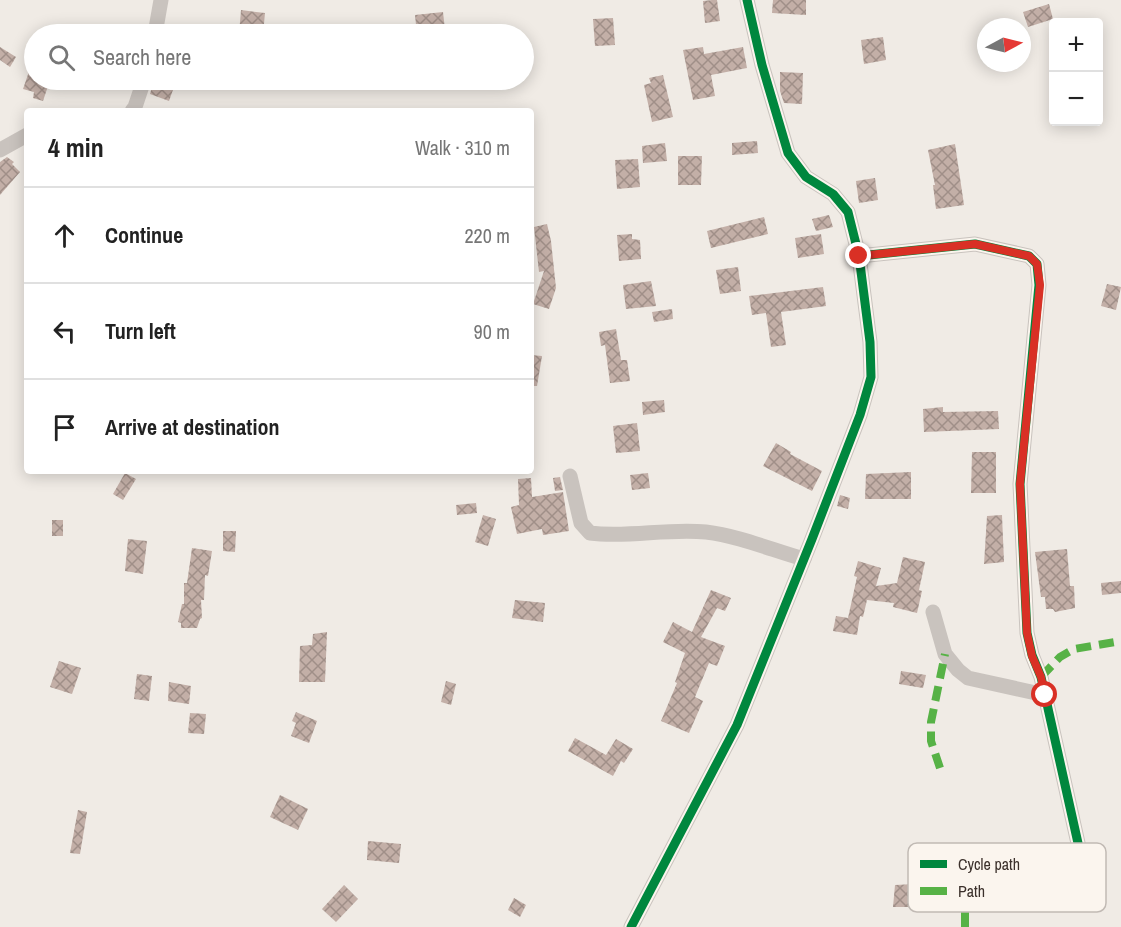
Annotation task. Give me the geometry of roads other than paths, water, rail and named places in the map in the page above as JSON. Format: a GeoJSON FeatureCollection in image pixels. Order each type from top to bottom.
{"type":"FeatureCollection","features":[{"type":"Feature","properties":{"kind":"street"},"geometry":{"type":"LineString","coordinates":[[157,24],[161,0]]}},
{"type":"Feature","properties":{"kind":"street"},"geometry":{"type":"LineString","coordinates":[[631,927],[737,725],[860,415],[871,377],[870,342],[859,256],[848,212],[833,194],[806,177],[788,153],[762,65],[747,0]]}},
{"type":"Feature","properties":{"kind":"street"},"geometry":{"type":"LineString","coordinates":[[134,108],[141,90]]}},
{"type":"Feature","properties":{"kind":"street"},"geometry":{"type":"LineString","coordinates":[[0,150],[24,137]]}},
{"type":"Feature","properties":{"kind":"street"},"geometry":{"type":"LineString","coordinates":[[859,256],[975,244],[1029,256],[1037,264],[1040,285],[1020,494],[1027,633],[1032,656],[1041,677],[1078,843]]}},
{"type":"Feature","properties":{"kind":"street"},"geometry":{"type":"LineString","coordinates":[[570,476],[581,523],[590,533],[605,535],[670,531],[704,532],[730,536],[804,559]]}},
{"type":"Feature","properties":{"kind":"street"},"geometry":{"type":"LineString","coordinates":[[933,612],[945,654],[968,678],[1045,695]]}}]}
